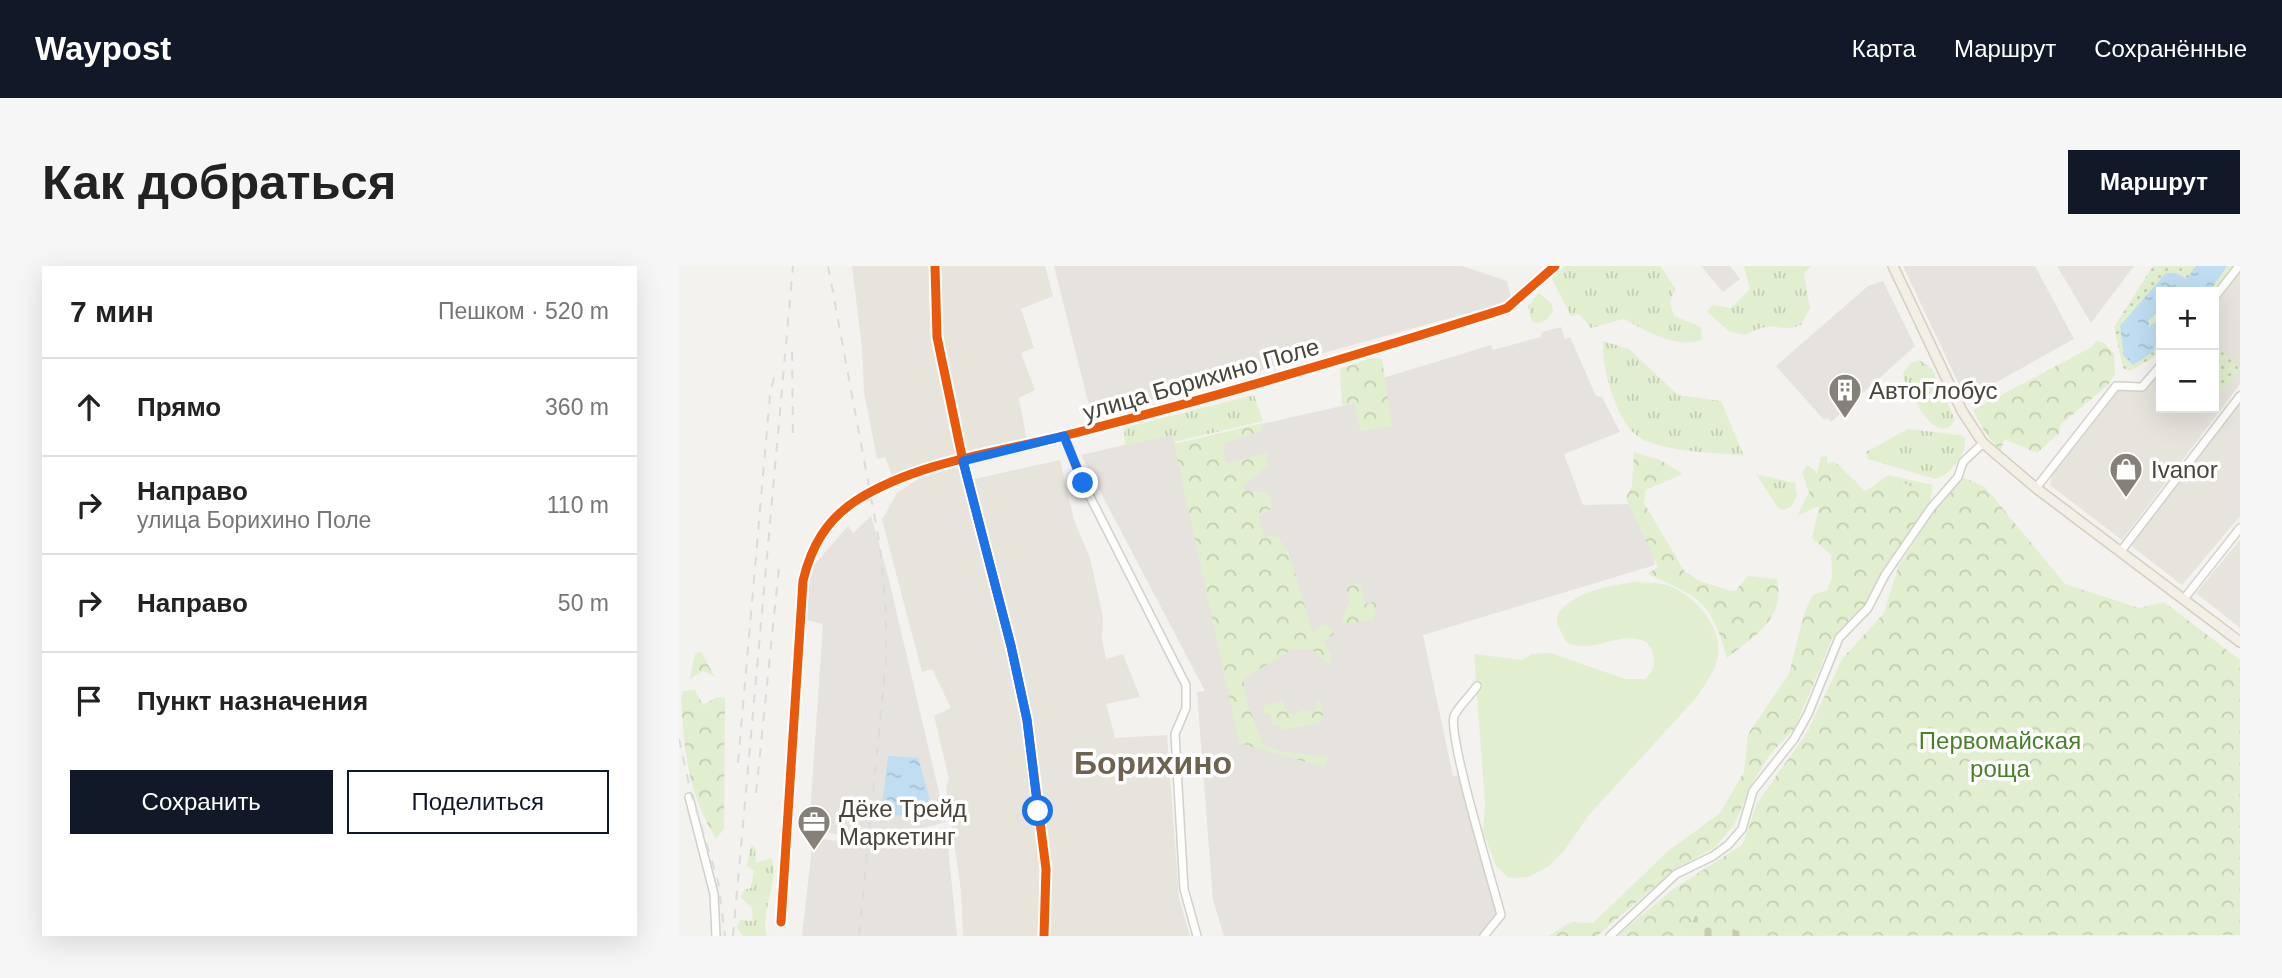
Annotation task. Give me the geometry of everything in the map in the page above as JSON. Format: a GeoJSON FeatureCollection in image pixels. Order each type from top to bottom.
{"type":"FeatureCollection","features":[{"type":"Feature","properties":{"kind":"main road"},"geometry":{"type":"LineString","coordinates":[[1893,266],[1962,411],[1983,443],[2036,488],[2240,642]]}},
{"type":"Feature","properties":{"kind":"street"},"geometry":{"type":"LineString","coordinates":[[935,266],[937,337],[963,461],[1011,646],[1027,720],[1045,869],[1044,936]]}},
{"type":"Feature","properties":{"kind":"street","name":"улица Борихино Поле"},"geometry":{"type":"LineString","coordinates":[[781,922],[797,630],[803,581],[823,531],[842,511],[870,493],[919,473],[1245,389],[1507,308],[1555,266]]}},
{"type":"Feature","properties":{"kind":"street"},"geometry":{"type":"LineString","coordinates":[[2219,292],[2239,266]]}},
{"type":"Feature","properties":{"kind":"street"},"geometry":{"type":"LineString","coordinates":[[2036,488],[2116,386],[2142,387],[2156,371]]}},
{"type":"Feature","properties":{"kind":"street"},"geometry":{"type":"LineString","coordinates":[[2121,551],[2240,396]]}},
{"type":"Feature","properties":{"kind":"street"},"geometry":{"type":"LineString","coordinates":[[1064,436],[1083,483],[1186,685],[1186,709],[1175,734],[1184,889],[1197,936]]}},
{"type":"Feature","properties":{"kind":"street"},"geometry":{"type":"LineString","coordinates":[[1609,936],[1676,874],[1713,856],[1728,845],[1742,828],[1753,791],[1794,739],[1808,714],[1839,638],[1868,608],[1885,575],[1931,508],[1958,477],[1963,462],[1983,443]]}},
{"type":"Feature","properties":{"kind":"street"},"geometry":{"type":"LineString","coordinates":[[2183,600],[2240,528]]}},
{"type":"Feature","properties":{"kind":"street"},"geometry":{"type":"LineString","coordinates":[[1477,686],[1454,716],[1455,736],[1501,915],[1484,936]]}},
{"type":"Feature","properties":{"kind":"street"},"geometry":{"type":"LineString","coordinates":[[689,797],[714,894],[716,936]]}},
{"type":"Feature","properties":{"kind":"shaded area"},"geometry":{"type":"Polygon","coordinates":[[[852,266],[930,266],[935,339],[957,457],[893,478],[885,457],[877,459],[864,392],[862,348],[852,266]]]}},
{"type":"Feature","properties":{"kind":"shaded area"},"geometry":{"type":"Polygon","coordinates":[[[937,266],[1045,266],[1053,296],[1021,309],[1034,348],[1021,353],[1035,390],[1019,398],[1027,441],[967,456],[940,326],[937,266]]]}},
{"type":"Feature","properties":{"kind":"shaded area"},"geometry":{"type":"Polygon","coordinates":[[[1054,266],[1462,266],[1507,281],[1512,301],[1092,417],[1054,266]]]}},
{"type":"Feature","properties":{"kind":"shaded area"},"geometry":{"type":"Polygon","coordinates":[[[1701,266],[1730,266],[1740,279],[1723,292],[1701,266]]]}},
{"type":"Feature","properties":{"kind":"shaded area"},"geometry":{"type":"Polygon","coordinates":[[[1903,266],[2035,266],[2074,339],[1966,399],[1903,266]]]}},
{"type":"Feature","properties":{"kind":"shaded area"},"geometry":{"type":"Polygon","coordinates":[[[2057,266],[2134,266],[2091,323],[2057,266]]]}},
{"type":"Feature","properties":{"kind":"shaded area"},"geometry":{"type":"Polygon","coordinates":[[[2240,268],[2240,384],[2219,412],[2219,350],[2219,295],[2240,268]]]}},
{"type":"Feature","properties":{"kind":"shaded area"},"geometry":{"type":"Polygon","coordinates":[[[1883,281],[1915,346],[1831,422],[1827,418],[1824,420],[1776,366],[1868,286],[1883,281]]]}},
{"type":"Feature","properties":{"kind":"shaded area"},"geometry":{"type":"Polygon","coordinates":[[[1561,327],[1565,339],[1570,337],[1596,396],[1602,397],[1620,432],[1564,454],[1583,505],[1631,504],[1655,565],[1423,635],[1453,776],[1460,775],[1498,918],[1481,936],[1224,936],[1213,900],[1197,692],[1205,691],[1081,455],[1172,434],[1175,444],[1354,403],[1392,427],[1383,378],[1491,345],[1493,350],[1541,337],[1542,332],[1561,327]]]}},
{"type":"Feature","properties":{"kind":"shaded area"},"geometry":{"type":"Polygon","coordinates":[[[2156,376],[2156,413],[2218,413],[2122,540],[2050,485],[2052,474],[2119,390],[2146,389],[2156,376]]]}},
{"type":"Feature","properties":{"kind":"shaded area"},"geometry":{"type":"Polygon","coordinates":[[[2240,404],[2240,516],[2182,585],[2129,544],[2240,404]]]}},
{"type":"Feature","properties":{"kind":"shaded area"},"geometry":{"type":"Polygon","coordinates":[[[1060,460],[1074,520],[1090,558],[1103,617],[1102,639],[1106,659],[1123,654],[1140,697],[1106,704],[1115,738],[1167,735],[1179,898],[1190,936],[1049,936],[1051,864],[1029,705],[974,479],[1060,460]]]}},
{"type":"Feature","properties":{"kind":"shaded area"},"geometry":{"type":"Polygon","coordinates":[[[960,466],[1022,714],[1040,871],[1039,936],[963,936],[961,891],[946,788],[949,779],[934,716],[951,708],[932,669],[922,672],[882,520],[897,493],[920,478],[960,466]]]}},
{"type":"Feature","properties":{"kind":"shaded area"},"geometry":{"type":"Polygon","coordinates":[[[871,516],[887,572],[946,822],[889,837],[856,837],[809,830],[823,624],[802,619],[805,591],[814,565],[848,526],[853,533],[871,516]]]}},
{"type":"Feature","properties":{"kind":"shaded area"},"geometry":{"type":"Polygon","coordinates":[[[2240,540],[2240,628],[2196,593],[2240,540]]]}},
{"type":"Feature","properties":{"kind":"shaded area"},"geometry":{"type":"Polygon","coordinates":[[[946,827],[957,936],[802,936],[813,838],[875,845],[946,827]]]}},
{"type":"Feature","properties":{"kind":"green space"},"geometry":{"type":"Polygon","coordinates":[[[1565,266],[1660,266],[1675,288],[1670,302],[1674,316],[1701,327],[1702,340],[1671,340],[1623,319],[1591,328],[1579,314],[1571,316],[1552,279],[1565,266]]]}},
{"type":"Feature","properties":{"kind":"green space"},"geometry":{"type":"Polygon","coordinates":[[[1744,266],[1811,266],[1804,274],[1810,308],[1801,325],[1763,328],[1746,335],[1730,332],[1707,312],[1713,305],[1731,308],[1750,289],[1744,266]]]}},
{"type":"Feature","properties":{"kind":"green space"},"geometry":{"type":"Polygon","coordinates":[[[2153,266],[2236,266],[2219,287],[2156,287],[2156,356],[2130,371],[2123,368],[2114,327],[2153,266]]]}},
{"type":"Feature","properties":{"kind":"green space"},"geometry":{"type":"Polygon","coordinates":[[[1539,293],[1552,304],[1553,311],[1544,321],[1536,323],[1532,322],[1528,306],[1539,293]]]}},
{"type":"Feature","properties":{"kind":"green space"},"geometry":{"type":"Polygon","coordinates":[[[1603,341],[1629,349],[1678,395],[1721,401],[1744,456],[1666,447],[1642,439],[1633,432],[1612,395],[1603,341]]]}},
{"type":"Feature","properties":{"kind":"green space"},"geometry":{"type":"Polygon","coordinates":[[[2096,341],[2104,343],[2114,354],[2115,374],[2108,385],[2060,425],[2059,433],[2037,453],[2005,439],[2000,451],[1984,431],[1973,410],[2092,347],[2096,341]]]}},
{"type":"Feature","properties":{"kind":"green space"},"geometry":{"type":"Polygon","coordinates":[[[2219,349],[2240,369],[2219,396],[2219,349]]]}},
{"type":"Feature","properties":{"kind":"green space"},"geometry":{"type":"Polygon","coordinates":[[[1370,358],[1382,359],[1392,427],[1360,431],[1354,403],[1342,405],[1340,369],[1370,358]]]}},
{"type":"Feature","properties":{"kind":"green space"},"geometry":{"type":"Polygon","coordinates":[[[1920,360],[1932,369],[1955,420],[1948,428],[1932,424],[1904,379],[1903,373],[1911,363],[1920,360]]]}},
{"type":"Feature","properties":{"kind":"green space"},"geometry":{"type":"Polygon","coordinates":[[[1254,395],[1263,421],[1174,442],[1172,435],[1125,446],[1124,428],[1254,395]]]}},
{"type":"Feature","properties":{"kind":"green space"},"geometry":{"type":"Polygon","coordinates":[[[1263,423],[1262,430],[1223,444],[1226,463],[1267,453],[1267,466],[1242,487],[1247,491],[1269,492],[1272,508],[1259,516],[1263,535],[1278,537],[1289,553],[1313,634],[1320,626],[1330,626],[1334,634],[1324,641],[1331,656],[1330,666],[1313,650],[1293,649],[1243,679],[1248,705],[1263,744],[1280,751],[1328,757],[1324,767],[1239,743],[1174,444],[1263,423]]]}},
{"type":"Feature","properties":{"kind":"green space"},"geometry":{"type":"Polygon","coordinates":[[[1908,429],[1960,435],[1965,438],[1961,457],[1947,473],[1935,479],[1868,459],[1866,452],[1908,429]]]}},
{"type":"Feature","properties":{"kind":"green space"},"geometry":{"type":"Polygon","coordinates":[[[1634,452],[1660,460],[1683,474],[1646,490],[1644,503],[1685,572],[1700,581],[1734,592],[1748,576],[1777,579],[1779,593],[1772,616],[1757,634],[1727,658],[1715,624],[1701,603],[1680,589],[1648,574],[1658,567],[1626,498],[1632,486],[1634,452]]]}},
{"type":"Feature","properties":{"kind":"green space"},"geometry":{"type":"Polygon","coordinates":[[[1827,456],[1827,463],[1835,462],[1865,491],[1898,480],[1919,491],[1933,485],[1930,502],[1875,583],[1864,606],[1832,639],[1795,728],[1771,753],[1754,780],[1734,825],[1714,848],[1675,869],[1597,936],[1548,936],[1571,922],[1593,923],[1668,851],[1720,813],[1744,772],[1748,734],[1789,674],[1805,611],[1813,595],[1827,590],[1832,577],[1831,555],[1812,538],[1819,506],[1797,516],[1809,492],[1802,472],[1808,465],[1817,473],[1821,457],[1827,456]]]}},
{"type":"Feature","properties":{"kind":"green space"},"geometry":{"type":"Polygon","coordinates":[[[1756,474],[1795,483],[1797,495],[1791,507],[1784,510],[1778,508],[1756,474]]]}},
{"type":"Feature","properties":{"kind":"green space"},"geometry":{"type":"Polygon","coordinates":[[[1888,475],[1933,485],[1920,491],[1866,491],[1888,475]]]}},
{"type":"Feature","properties":{"kind":"green space","name":"Первомайская роща"},"geometry":{"type":"Polygon","coordinates":[[[1965,478],[1985,487],[2065,584],[2139,608],[2164,602],[2240,660],[2240,935],[1617,936],[1672,890],[1743,844],[1757,803],[1808,731],[1842,659],[1884,613],[1898,567],[1939,504],[1945,483],[1965,478]]]}},
{"type":"Feature","properties":{"kind":"green space"},"geometry":{"type":"Polygon","coordinates":[[[1634,582],[1667,585],[1697,605],[1712,625],[1717,637],[1719,649],[1715,665],[1696,698],[1588,816],[1564,851],[1549,866],[1529,877],[1509,878],[1496,866],[1483,832],[1485,804],[1474,654],[1522,660],[1532,654],[1551,653],[1625,679],[1645,679],[1652,671],[1654,661],[1650,646],[1646,642],[1626,638],[1578,646],[1567,643],[1557,624],[1558,613],[1574,599],[1603,588],[1634,582]]]}},
{"type":"Feature","properties":{"kind":"green space"},"geometry":{"type":"Polygon","coordinates":[[[1361,583],[1365,604],[1374,602],[1377,606],[1373,620],[1345,624],[1342,621],[1349,601],[1346,585],[1361,583]]]}},
{"type":"Feature","properties":{"kind":"green space"},"geometry":{"type":"Polygon","coordinates":[[[701,652],[715,677],[703,671],[690,679],[695,653],[701,652]]]}},
{"type":"Feature","properties":{"kind":"green space"},"geometry":{"type":"Polygon","coordinates":[[[695,690],[703,705],[717,697],[725,698],[724,829],[716,839],[693,788],[686,755],[681,699],[683,691],[695,690]]]}},
{"type":"Feature","properties":{"kind":"green space"},"geometry":{"type":"Polygon","coordinates":[[[1283,701],[1286,712],[1295,715],[1302,710],[1315,712],[1316,703],[1320,701],[1323,714],[1319,723],[1280,731],[1279,725],[1273,726],[1270,714],[1265,715],[1263,706],[1283,701]]]}},
{"type":"Feature","properties":{"kind":"green space"},"geometry":{"type":"Polygon","coordinates":[[[751,845],[755,847],[756,863],[772,858],[773,878],[765,919],[767,936],[743,936],[737,928],[740,920],[753,921],[752,909],[741,897],[744,890],[751,888],[754,871],[747,866],[751,845]]]}},
{"type":"Feature","properties":{"kind":"green space"},"geometry":{"type":"Polygon","coordinates":[[[1695,916],[1753,936],[1688,936],[1695,916]]]}},
{"type":"Feature","properties":{"kind":"water"},"geometry":{"type":"Polygon","coordinates":[[[2196,266],[2227,266],[2212,287],[2156,287],[2156,314],[2149,320],[2149,327],[2156,322],[2156,347],[2133,365],[2124,356],[2120,326],[2166,273],[2176,273],[2187,279],[2196,266]]]}},
{"type":"Feature","properties":{"kind":"water"},"geometry":{"type":"Polygon","coordinates":[[[888,756],[918,758],[929,803],[905,815],[881,816],[888,756]]]}},
{"type":"Feature","properties":{"kind":"railway"},"geometry":{"type":"LineString","coordinates":[[733,936],[793,266]]}},
{"type":"Feature","properties":{"kind":"railway"},"geometry":{"type":"LineString","coordinates":[[828,266],[880,546],[886,613],[886,661],[859,936]]}},
{"type":"Feature","properties":{"kind":"railway"},"geometry":{"type":"LineString","coordinates":[[792,352],[793,440]]}},
{"type":"Feature","properties":{"kind":"railway"},"geometry":{"type":"LineString","coordinates":[[738,763],[770,395],[775,373]]}},
{"type":"Feature","properties":{"kind":"railway"},"geometry":{"type":"LineString","coordinates":[[756,793],[779,567]]}},
{"type":"Feature","properties":{"kind":"railway"},"geometry":{"type":"LineString","coordinates":[[679,739],[691,793],[718,881],[725,936]]}},
{"type":"Feature","properties":{"kind":"cycle path"},"geometry":{"type":"LineString","coordinates":[[935,266],[937,337],[963,461],[1011,646],[1027,720],[1046,869],[1044,936]]}},
{"type":"Feature","properties":{"kind":"cycle path"},"geometry":{"type":"LineString","coordinates":[[781,922],[803,581],[810,557],[821,535],[846,508],[882,486],[938,465],[1187,403],[1507,308],[1555,266]]}},
{"type":"Feature","properties":{"kind":"place","name":"АвтоГлобус"},"geometry":{"type":"Point","coordinates":[1845,420]}},
{"type":"Feature","properties":{"kind":"place","name":"Ivanor"},"geometry":{"type":"Point","coordinates":[2126,499]}},
{"type":"Feature","properties":{"kind":"place","name":"Дёке Трейд Маркетинг"},"geometry":{"type":"Point","coordinates":[814,852]}},
{"type":"Feature","properties":{"kind":"district","name":"Борихино"},"geometry":{"type":"Point","coordinates":[1153,763]}},
{"type":"Feature","properties":{"kind":"route"},"geometry":{"type":"LineString","coordinates":[[1038,811],[1027,720],[1011,646],[963,461],[1064,436],[1083,483]]}}]}
